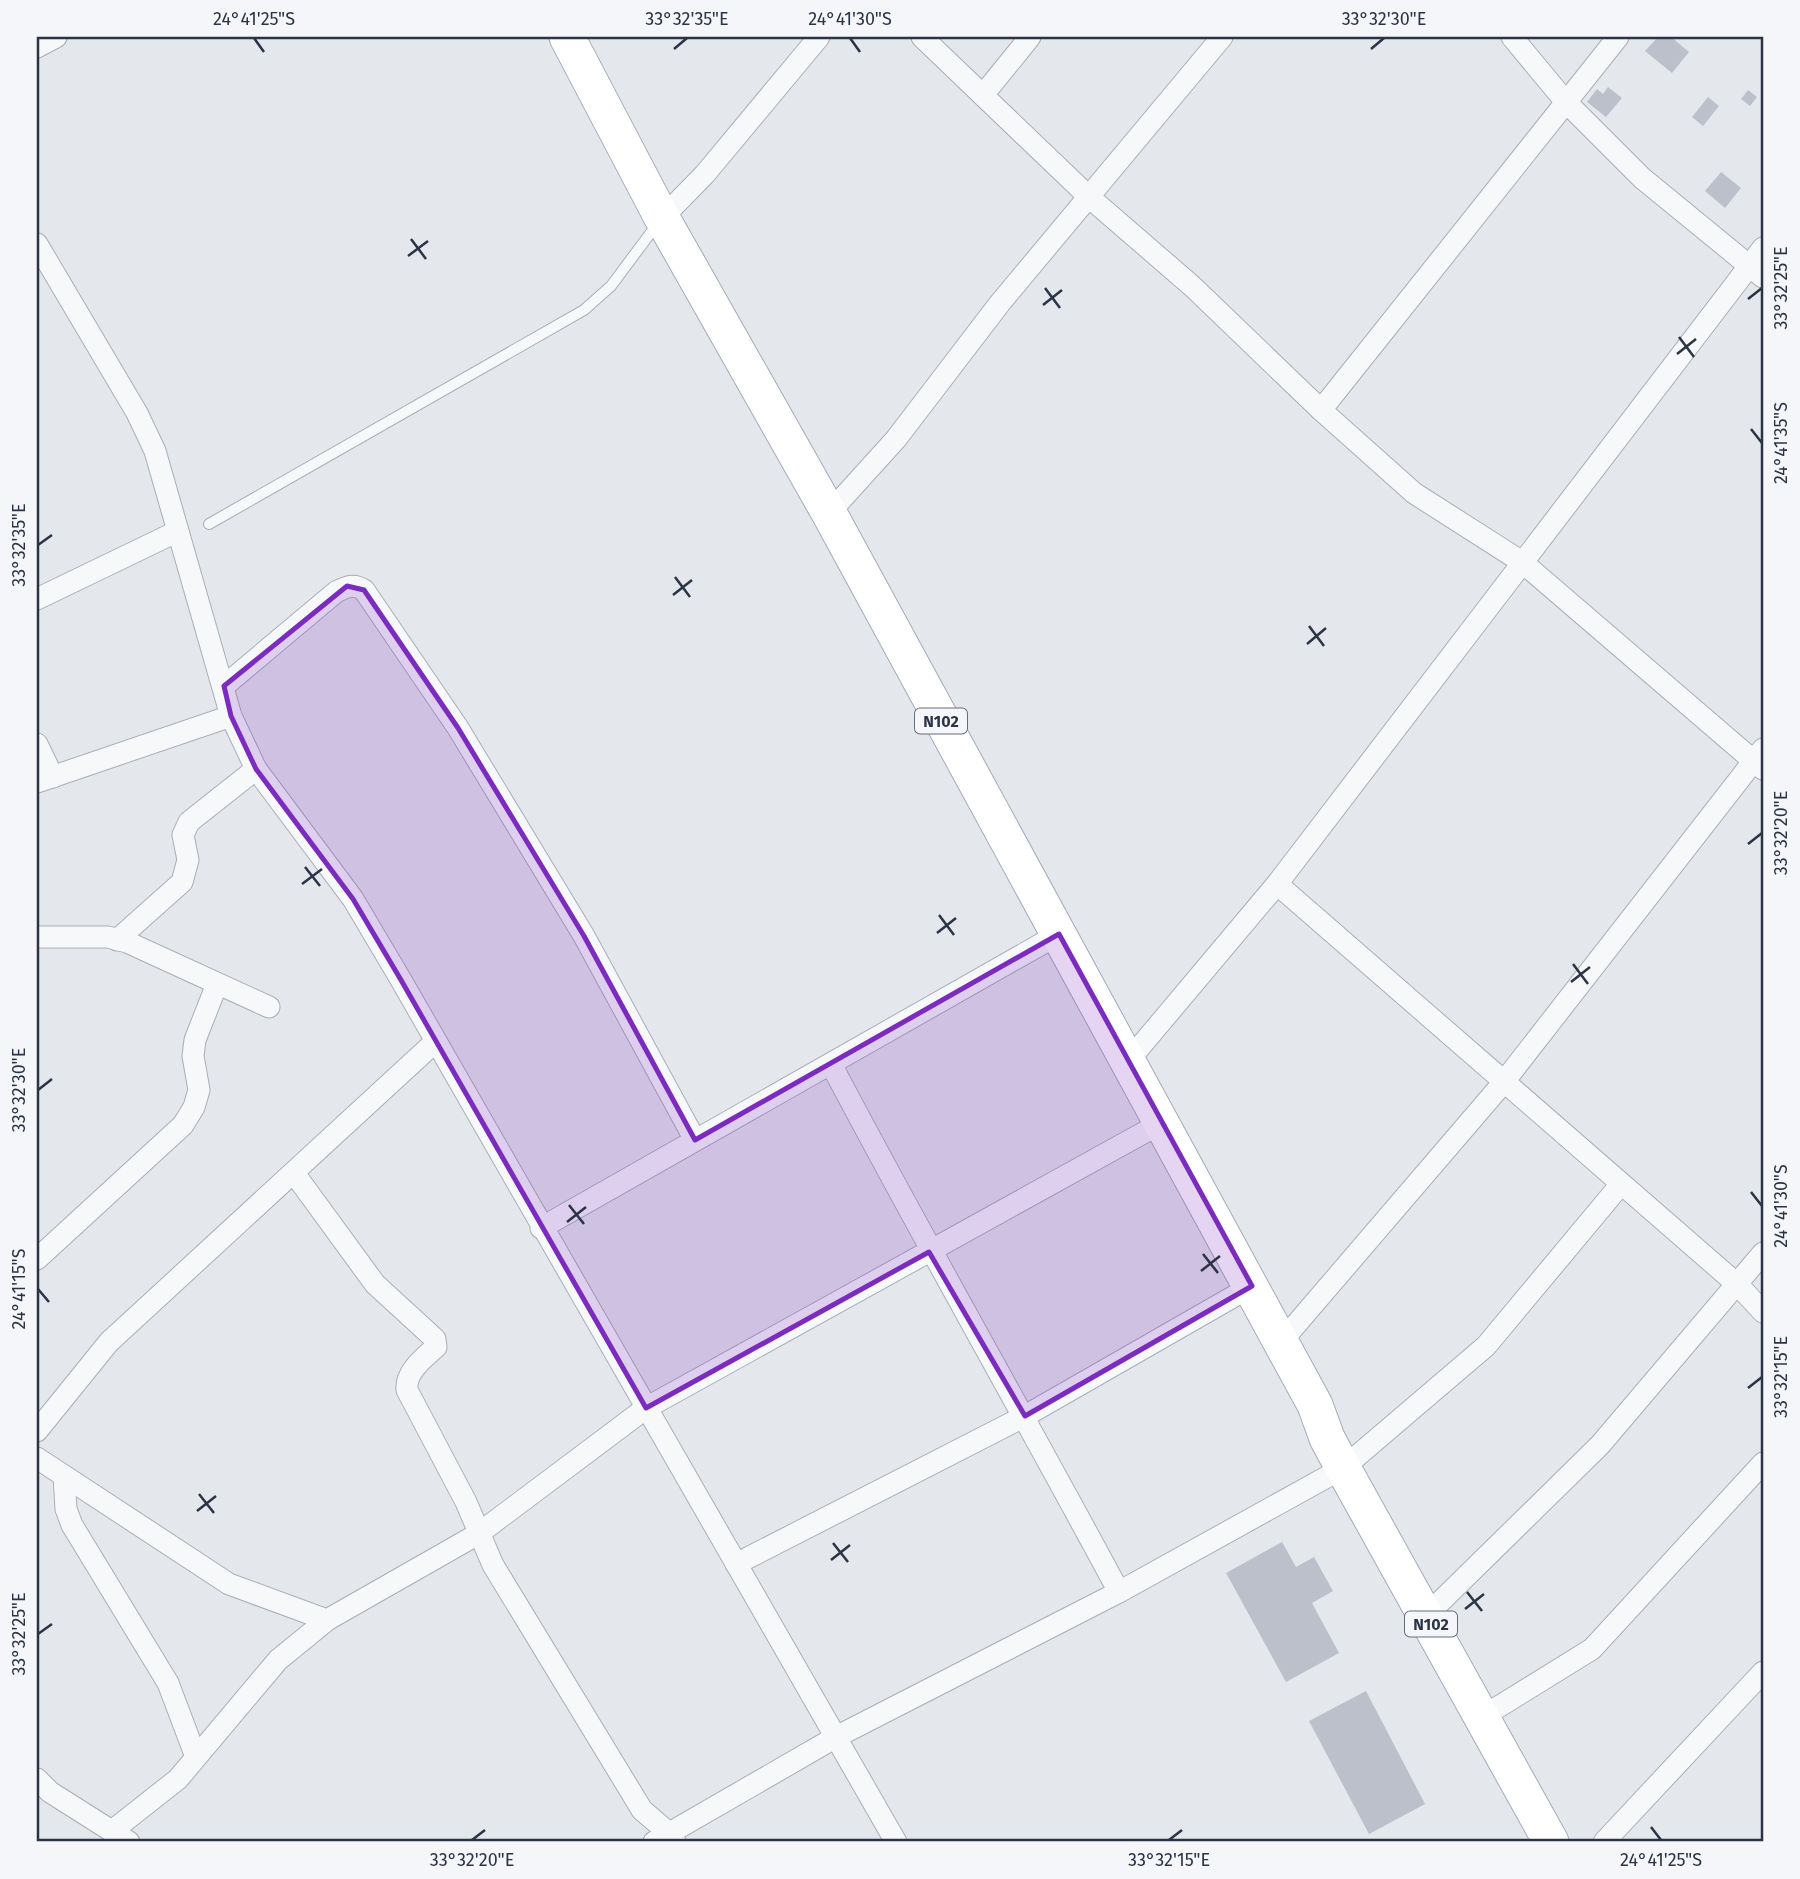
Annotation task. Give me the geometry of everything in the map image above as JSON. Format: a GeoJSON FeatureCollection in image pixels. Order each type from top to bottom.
{"type":"FeatureCollection","features":[{"type":"Feature","properties":{"kind":"main road","name":"N102"},"geometry":{"type":"LineString","coordinates":[[567,37],[662,218],[829,513],[1129,1059],[1315,1405],[1341,1429],[1351,1462],[1551,1842]]}},
{"type":"Feature","properties":{"kind":"main road","name":"N102"},"geometry":{"type":"LineString","coordinates":[[1351,1462],[1438,1604],[1569,1842]]}},
{"type":"Feature","properties":{"kind":"street"},"geometry":{"type":"LineString","coordinates":[[37,47],[56,37]]}},
{"type":"Feature","properties":{"kind":"street"},"geometry":{"type":"LineString","coordinates":[[662,218],[705,174],[819,37]]}},
{"type":"Feature","properties":{"kind":"street"},"geometry":{"type":"LineString","coordinates":[[922,37],[1089,197],[1192,286],[1321,410],[1414,493],[1522,562],[1760,760],[1503,1083],[1281,1342]]}},
{"type":"Feature","properties":{"kind":"street"},"geometry":{"type":"LineString","coordinates":[[983,95],[1030,37]]}},
{"type":"Feature","properties":{"kind":"street"},"geometry":{"type":"LineString","coordinates":[[829,513],[896,439],[1000,303],[1222,37]]}},
{"type":"Feature","properties":{"kind":"street"},"geometry":{"type":"LineString","coordinates":[[1512,37],[1565,101],[1642,177],[1756,271]]}},
{"type":"Feature","properties":{"kind":"street"},"geometry":{"type":"LineString","coordinates":[[1321,410],[1618,37]]}},
{"type":"Feature","properties":{"kind":"street"},"geometry":{"type":"LineString","coordinates":[[37,244],[137,413],[155,451],[231,716],[256,769],[353,899],[896,1842]]}},
{"type":"Feature","properties":{"kind":"street"},"geometry":{"type":"LineString","coordinates":[[1129,1059],[1277,884],[1522,562],[1756,271],[1763,248]]}},
{"type":"Feature","properties":{"kind":"street"},"geometry":{"type":"LineString","coordinates":[[37,599],[178,531]]}},
{"type":"Feature","properties":{"kind":"street"},"geometry":{"type":"LineString","coordinates":[[224,686],[336,592],[347,586],[358,586],[364,590],[458,728],[584,936],[695,1140]]}},
{"type":"Feature","properties":{"kind":"street"},"geometry":{"type":"LineString","coordinates":[[37,744],[45,780],[231,716]]}},
{"type":"Feature","properties":{"kind":"street"},"geometry":{"type":"LineString","coordinates":[[117,940],[182,882],[188,860],[183,835],[189,821],[256,769]]}},
{"type":"Feature","properties":{"kind":"street"},"geometry":{"type":"LineString","coordinates":[[1277,884],[1738,1285],[1763,1312]]}},
{"type":"Feature","properties":{"kind":"street"},"geometry":{"type":"LineString","coordinates":[[541,1228],[1059,934]]}},
{"type":"Feature","properties":{"kind":"street"},"geometry":{"type":"LineString","coordinates":[[37,937],[117,940],[269,1007]]}},
{"type":"Feature","properties":{"kind":"street"},"geometry":{"type":"LineString","coordinates":[[37,1259],[183,1125],[194,1107],[199,1090],[193,1056],[195,1040],[217,984]]}},
{"type":"Feature","properties":{"kind":"street"},"geometry":{"type":"LineString","coordinates":[[37,1431],[108,1342],[435,1042]]}},
{"type":"Feature","properties":{"kind":"street"},"geometry":{"type":"LineString","coordinates":[[831,1064],[929,1252],[1024,1416],[1119,1592]]}},
{"type":"Feature","properties":{"kind":"street"},"geometry":{"type":"LineString","coordinates":[[37,1779],[50,1792],[120,1837],[178,1779],[278,1660],[327,1620],[478,1534],[646,1408],[1163,1122]]}},
{"type":"Feature","properties":{"kind":"street"},"geometry":{"type":"LineString","coordinates":[[294,1173],[375,1284],[435,1339],[436,1347],[406,1382],[407,1390],[466,1502],[493,1565],[642,1810],[666,1839],[836,1737],[1119,1592],[1351,1462],[1486,1346],[1621,1184]]}},
{"type":"Feature","properties":{"kind":"street"},"geometry":{"type":"LineString","coordinates":[[1438,1604],[1600,1445],[1763,1254]]}},
{"type":"Feature","properties":{"kind":"street"},"geometry":{"type":"LineString","coordinates":[[736,1564],[1024,1416],[1252,1286]]}},
{"type":"Feature","properties":{"kind":"street"},"geometry":{"type":"LineString","coordinates":[[37,1458],[229,1584],[327,1620]]}},
{"type":"Feature","properties":{"kind":"street"},"geometry":{"type":"LineString","coordinates":[[1495,1709],[1592,1649],[1763,1463]]}},
{"type":"Feature","properties":{"kind":"street"},"geometry":{"type":"LineString","coordinates":[[64,1476],[66,1509],[72,1525],[168,1683],[196,1757]]}},
{"type":"Feature","properties":{"kind":"street"},"geometry":{"type":"LineString","coordinates":[[1604,1842],[1763,1672]]}},
{"type":"Feature","properties":{"kind":"lane"},"geometry":{"type":"LineString","coordinates":[[209,524],[584,310],[611,286],[662,218]]}},
{"type":"Feature","properties":{"kind":"highlighted area"},"geometry":{"type":"Polygon","coordinates":[[[347,586],[364,590],[458,728],[584,936],[695,1140],[1059,934],[1252,1286],[1025,1416],[929,1252],[646,1408],[353,899],[256,769],[231,716],[224,686],[347,586]]]}},
{"type":"Feature","properties":{"kind":"building"},"geometry":{"type":"Polygon","coordinates":[[[1658,37],[1671,37],[1689,52],[1672,73],[1645,51],[1658,37]]]}},
{"type":"Feature","properties":{"kind":"building"},"geometry":{"type":"Polygon","coordinates":[[[1608,87],[1622,98],[1606,117],[1587,102],[1597,89],[1603,94],[1608,87]]]}},
{"type":"Feature","properties":{"kind":"building"},"geometry":{"type":"Polygon","coordinates":[[[1748,90],[1757,97],[1750,106],[1741,99],[1748,90]]]}},
{"type":"Feature","properties":{"kind":"building"},"geometry":{"type":"Polygon","coordinates":[[[1708,97],[1719,106],[1703,126],[1692,117],[1708,97]]]}},
{"type":"Feature","properties":{"kind":"building"},"geometry":{"type":"Polygon","coordinates":[[[1721,172],[1741,188],[1725,208],[1705,191],[1721,172]]]}},
{"type":"Feature","properties":{"kind":"building"},"geometry":{"type":"Polygon","coordinates":[[[1282,1542],[1296,1567],[1314,1557],[1333,1591],[1312,1603],[1339,1653],[1286,1682],[1226,1573],[1282,1542]]]}},
{"type":"Feature","properties":{"kind":"building"},"geometry":{"type":"Polygon","coordinates":[[[1366,1691],[1425,1804],[1369,1834],[1309,1721],[1366,1691]]]}}]}
